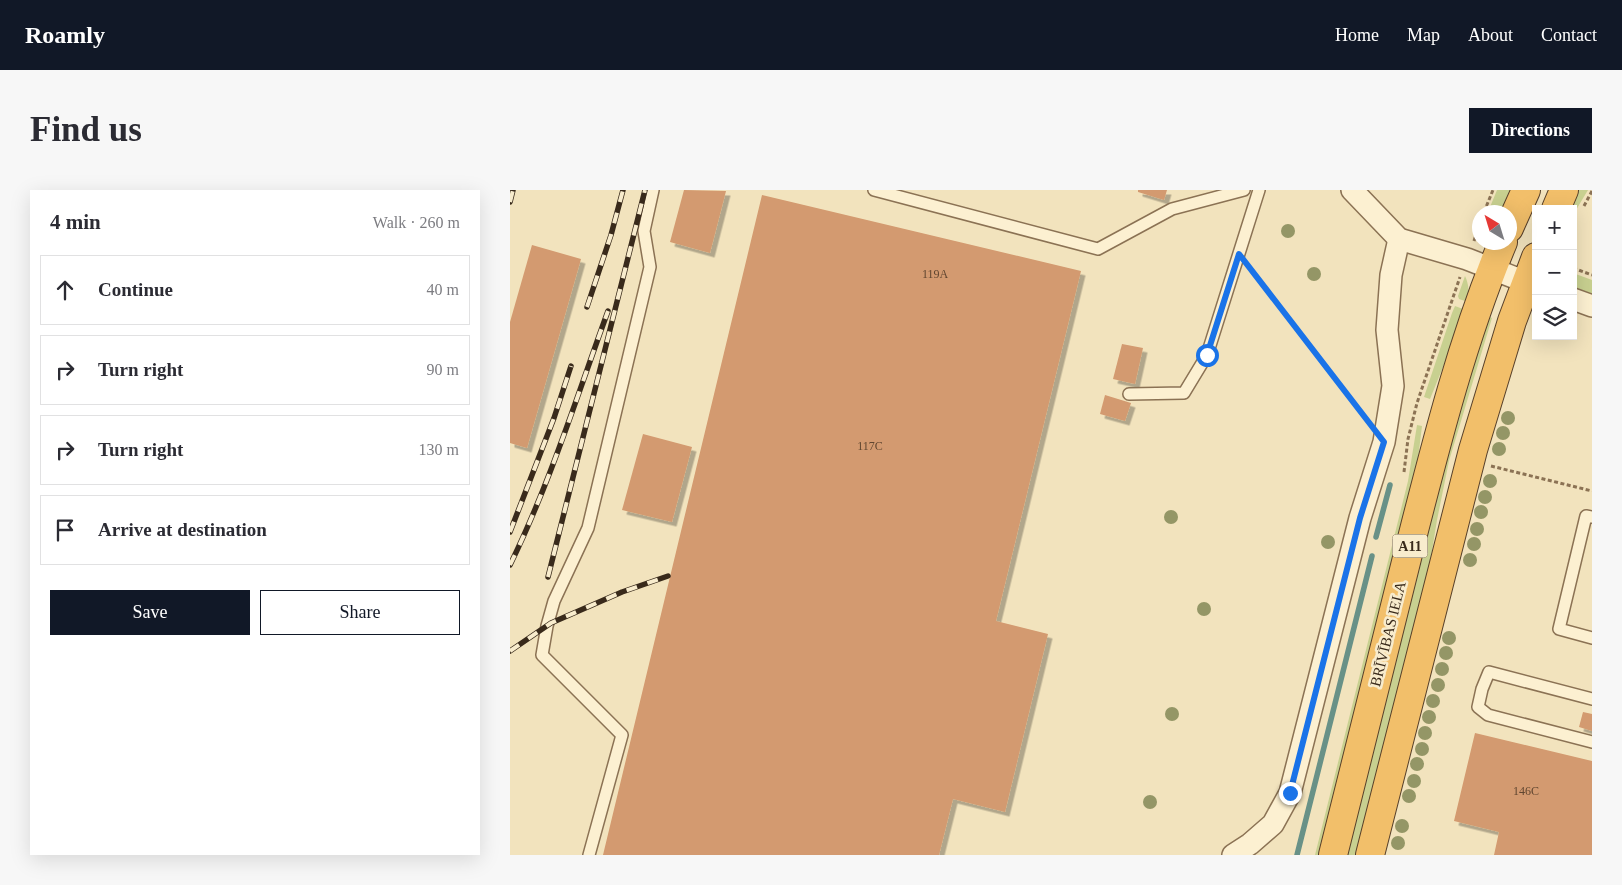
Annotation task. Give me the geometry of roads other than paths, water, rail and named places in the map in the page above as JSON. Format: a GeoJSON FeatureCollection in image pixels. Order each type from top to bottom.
{"type":"FeatureCollection","features":[{"type":"Feature","properties":{"kind":"highway"},"geometry":{"type":"LineString","coordinates":[[1517,211],[1526,190]]}},
{"type":"Feature","properties":{"kind":"highway"},"geometry":{"type":"LineString","coordinates":[[1558,205],[1564,190]]}},
{"type":"Feature","properties":{"kind":"highway","name":"BRĪVĪBAS IELA"},"geometry":{"type":"LineString","coordinates":[[1333,855],[1436,444],[1458,369],[1500,250]]}},
{"type":"Feature","properties":{"kind":"highway","name":"A11"},"geometry":{"type":"LineString","coordinates":[[1370,855],[1473,450],[1512,321],[1531,284]]}},
{"type":"Feature","properties":{"kind":"street"},"geometry":{"type":"LineString","coordinates":[[1352,190],[1400,240],[1467,259],[1531,284]]}},
{"type":"Feature","properties":{"kind":"street"},"geometry":{"type":"LineString","coordinates":[[1233,855],[1250,844],[1273,824],[1290,793],[1360,518],[1384,442],[1393,386],[1386,330],[1391,275],[1400,240]]}},
{"type":"Feature","properties":{"kind":"street"},"geometry":{"type":"LineString","coordinates":[[1577,300],[1592,306]]}},
{"type":"Feature","properties":{"kind":"lane"},"geometry":{"type":"LineString","coordinates":[[589,855],[622,736],[542,655],[554,601],[588,528],[616,412],[650,267],[644,231],[653,190]]}},
{"type":"Feature","properties":{"kind":"lane"},"geometry":{"type":"LineString","coordinates":[[874,190],[1098,249],[1172,209],[1244,190]]}},
{"type":"Feature","properties":{"kind":"lane"},"geometry":{"type":"LineString","coordinates":[[1129,394],[1184,393],[1207,355],[1259,190]]}},
{"type":"Feature","properties":{"kind":"lane"},"geometry":{"type":"LineString","coordinates":[[1592,518],[1586,516],[1559,629],[1592,638]]}},
{"type":"Feature","properties":{"kind":"lane"},"geometry":{"type":"LineString","coordinates":[[1592,699],[1489,672],[1482,689],[1478,707],[1488,715],[1592,742]]}},
{"type":"Feature","properties":{"kind":"waterway"},"geometry":{"type":"LineString","coordinates":[[1376,537],[1390,485]]}},
{"type":"Feature","properties":{"kind":"waterway"},"geometry":{"type":"LineString","coordinates":[[1297,855],[1372,556]]}},
{"type":"Feature","properties":{"kind":"railway"},"geometry":{"type":"LineString","coordinates":[[510,202],[513,190]]}},
{"type":"Feature","properties":{"kind":"railway"},"geometry":{"type":"LineString","coordinates":[[587,307],[611,235],[623,190]]}},
{"type":"Feature","properties":{"kind":"railway"},"geometry":{"type":"LineString","coordinates":[[548,577],[645,190]]}},
{"type":"Feature","properties":{"kind":"railway"},"geometry":{"type":"LineString","coordinates":[[510,565],[538,503],[608,311]]}},
{"type":"Feature","properties":{"kind":"railway"},"geometry":{"type":"LineString","coordinates":[[510,532],[554,418],[571,366]]}},
{"type":"Feature","properties":{"kind":"railway"},"geometry":{"type":"LineString","coordinates":[[510,651],[551,623],[622,592],[668,576]]}}]}
